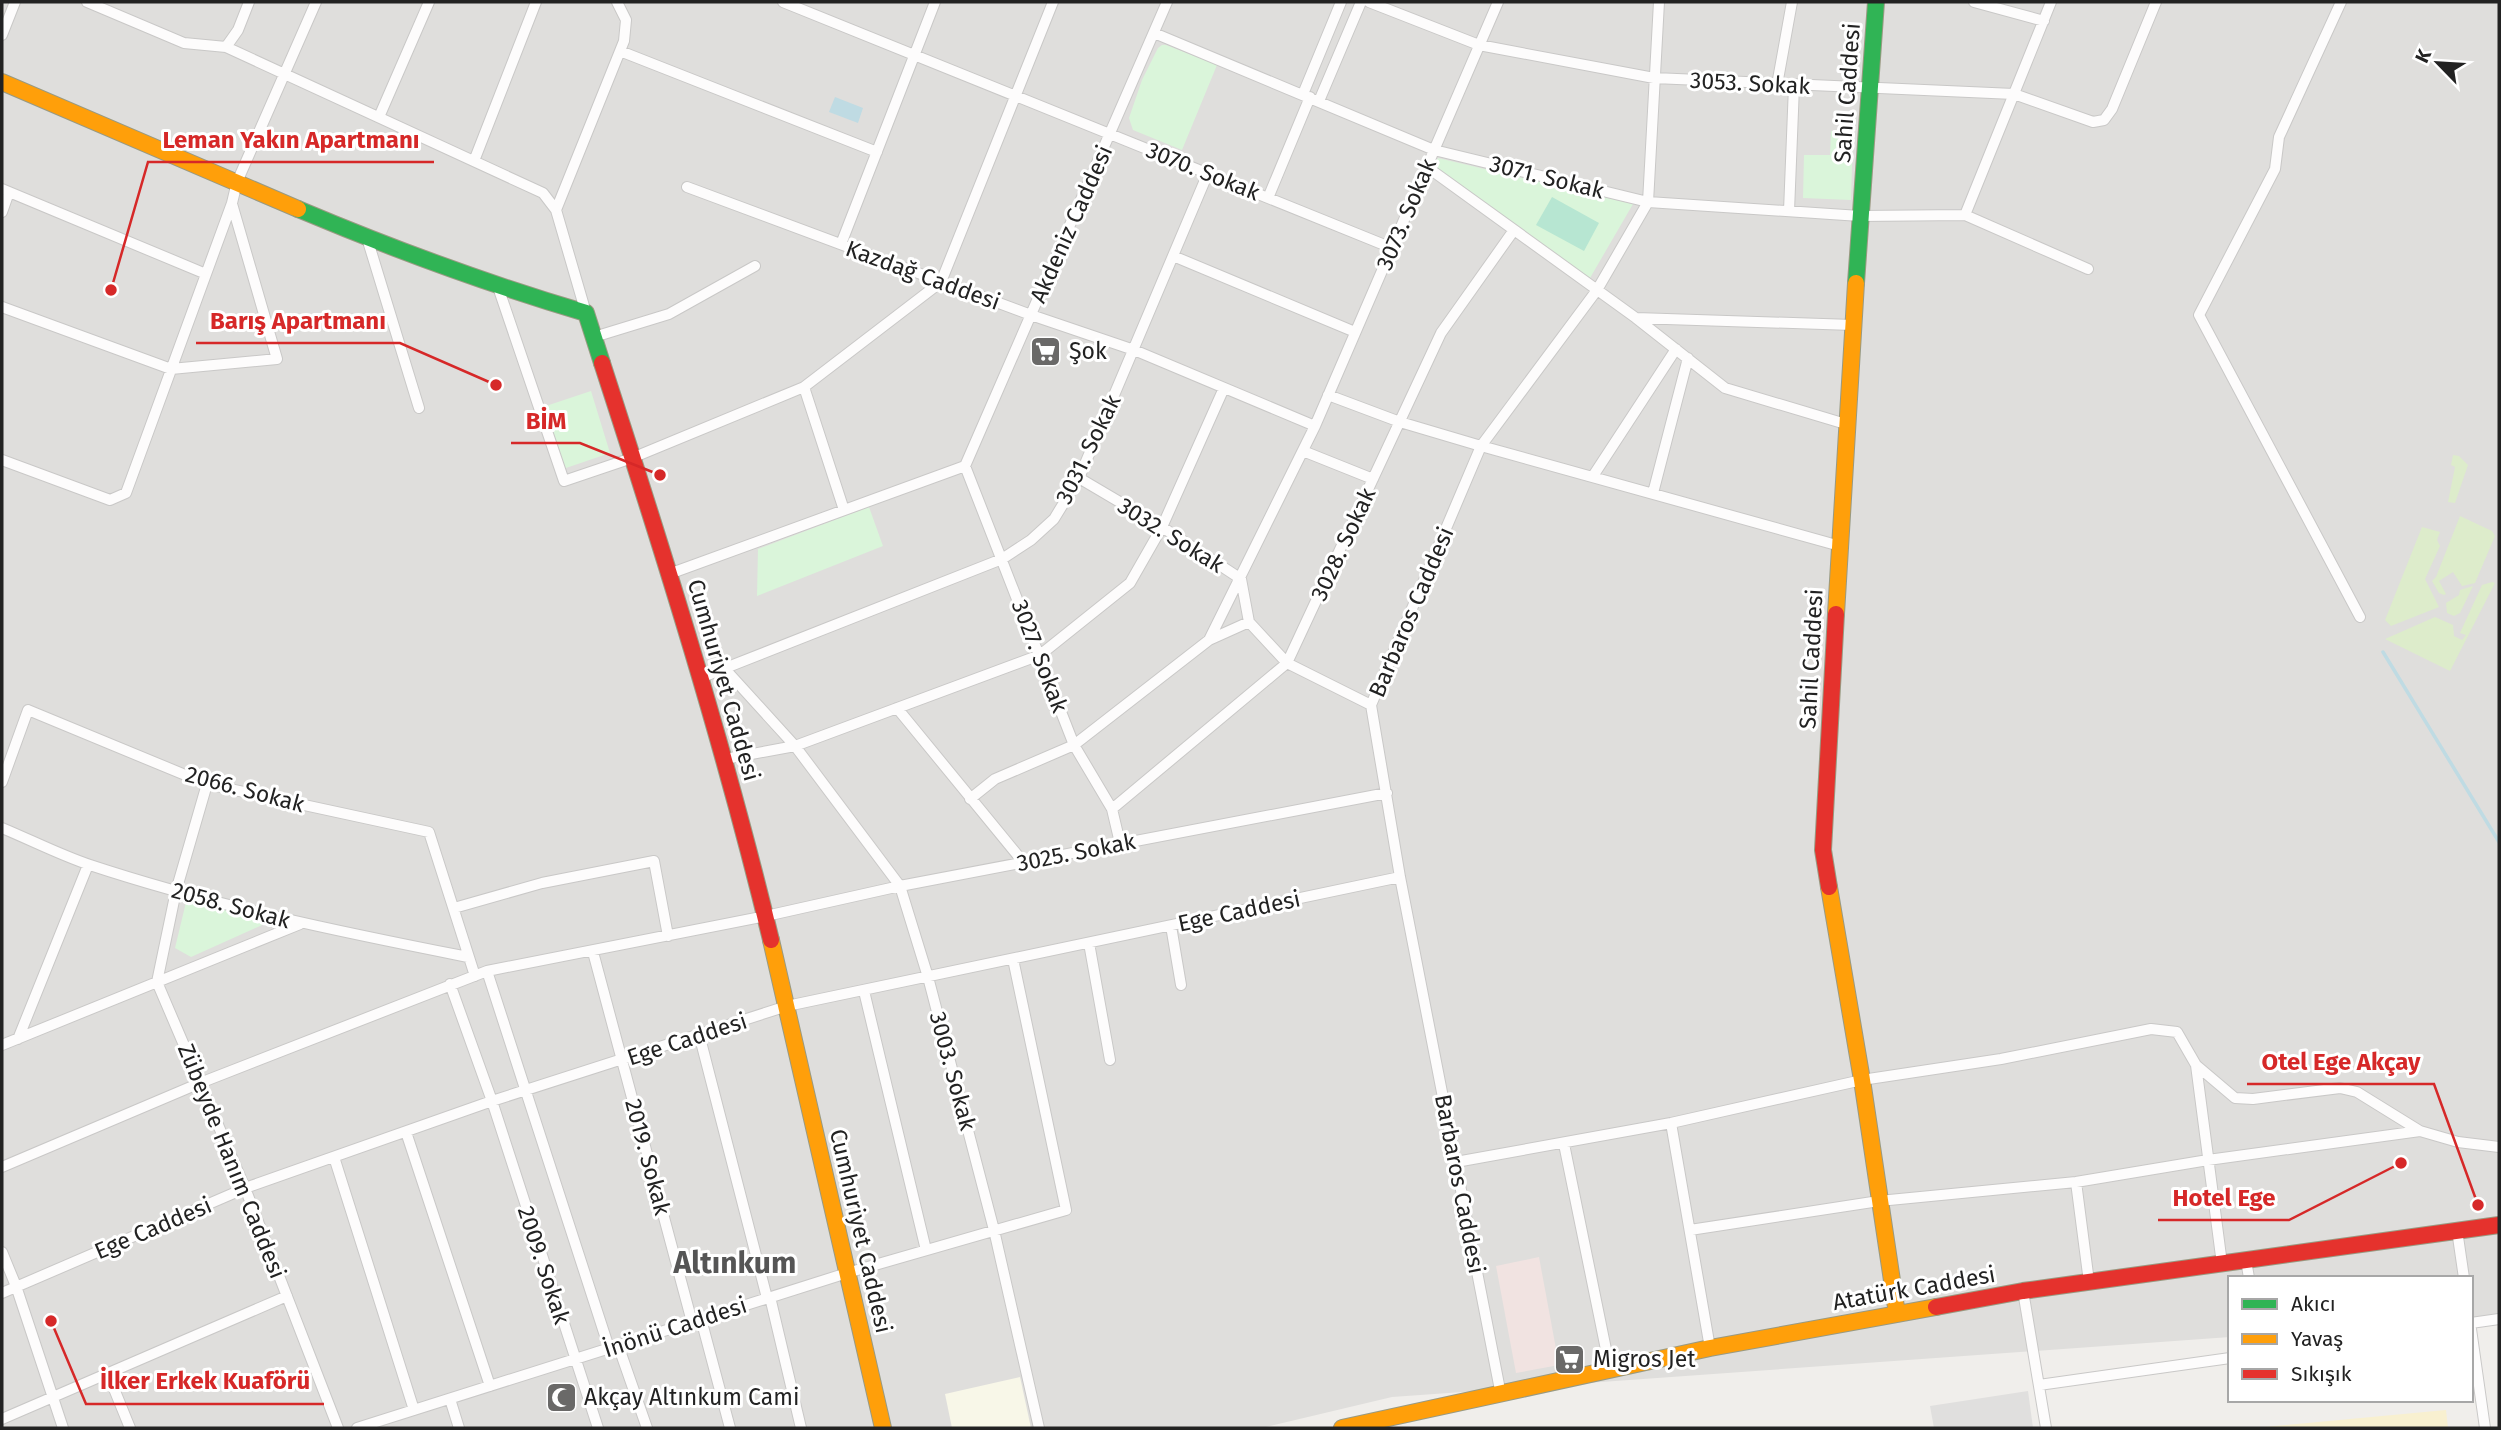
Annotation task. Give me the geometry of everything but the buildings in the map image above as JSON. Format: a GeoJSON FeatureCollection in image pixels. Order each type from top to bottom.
{"type":"FeatureCollection","features":[{"type":"Feature","properties":{"kind":"street"},"geometry":{"type":"LineString","coordinates":[[2,35],[15,2]]}},
{"type":"Feature","properties":{"kind":"street"},"geometry":{"type":"LineString","coordinates":[[87,2],[184,43],[226,47],[543,192],[556,210],[586,313]]}},
{"type":"Feature","properties":{"kind":"street"},"geometry":{"type":"LineString","coordinates":[[226,47],[238,30],[249,2]]}},
{"type":"Feature","properties":{"kind":"street"},"geometry":{"type":"LineString","coordinates":[[2,460],[110,500],[126,493],[232,204],[237,182],[316,2]]}},
{"type":"Feature","properties":{"kind":"street"},"geometry":{"type":"LineString","coordinates":[[379,117],[429,2]]}},
{"type":"Feature","properties":{"kind":"street"},"geometry":{"type":"LineString","coordinates":[[474,161],[536,2]]}},
{"type":"Feature","properties":{"kind":"street"},"geometry":{"type":"LineString","coordinates":[[556,210],[624,41],[626,20],[617,2]]}},
{"type":"Feature","properties":{"kind":"street","name":"3070. Sokak"},"geometry":{"type":"LineString","coordinates":[[783,2],[1392,248]]}},
{"type":"Feature","properties":{"kind":"street"},"geometry":{"type":"LineString","coordinates":[[841,244],[935,2]]}},
{"type":"Feature","properties":{"kind":"street"},"geometry":{"type":"LineString","coordinates":[[498,287],[564,481],[632,458],[804,387],[941,282],[1053,2]]}},
{"type":"Feature","properties":{"kind":"street","name":"Akdeniz Caddesi"},"geometry":{"type":"LineString","coordinates":[[965,466],[1167,2]]}},
{"type":"Feature","properties":{"kind":"street"},"geometry":{"type":"LineString","coordinates":[[1311,98],[1341,2]]}},
{"type":"Feature","properties":{"kind":"street"},"geometry":{"type":"LineString","coordinates":[[1268,198],[1311,98],[1361,2]]}},
{"type":"Feature","properties":{"kind":"street","name":"3073. Sokak"},"geometry":{"type":"LineString","coordinates":[[1209,640],[1315,426],[1498,2]]}},
{"type":"Feature","properties":{"kind":"street","name":"Barbaros Caddesi"},"geometry":{"type":"LineString","coordinates":[[1501,1395],[1400,877],[1371,705],[1481,446],[1597,290],[1648,202],[1659,2]]}},
{"type":"Feature","properties":{"kind":"street"},"geometry":{"type":"LineString","coordinates":[[1777,85],[1792,2]]}},
{"type":"Feature","properties":{"kind":"street","name":"Sahil Caddesi"},"geometry":{"type":"LineString","coordinates":[[1875,2],[1853,325],[1823,850],[1862,1080],[1897,1314]]}},
{"type":"Feature","properties":{"kind":"street"},"geometry":{"type":"LineString","coordinates":[[1974,2],[2044,20]]}},
{"type":"Feature","properties":{"kind":"street"},"geometry":{"type":"LineString","coordinates":[[2052,2],[1965,215],[2088,269]]}},
{"type":"Feature","properties":{"kind":"street","name":"3053. Sokak"},"geometry":{"type":"LineString","coordinates":[[1375,3],[1479,45],[1654,78],[2014,94],[2088,121],[2104,120],[2112,109],[2157,2]]}},
{"type":"Feature","properties":{"kind":"street"},"geometry":{"type":"LineString","coordinates":[[2341,2],[2279,137],[2275,169],[2199,315],[2360,617]]}},
{"type":"Feature","properties":{"kind":"street","name":"3071. Sokak"},"geometry":{"type":"LineString","coordinates":[[1154,33],[1434,150],[1648,202],[1860,216],[1965,215]]}},
{"type":"Feature","properties":{"kind":"street"},"geometry":{"type":"LineString","coordinates":[[620,51],[877,152]]}},
{"type":"Feature","properties":{"kind":"street"},"geometry":{"type":"LineString","coordinates":[[2,82],[367,238],[498,287],[586,313]]}},
{"type":"Feature","properties":{"kind":"street"},"geometry":{"type":"LineString","coordinates":[[1788,211],[1794,86]]}},
{"type":"Feature","properties":{"kind":"street"},"geometry":{"type":"LineString","coordinates":[[1427,167],[1636,318],[1725,388],[1849,425]]}},
{"type":"Feature","properties":{"kind":"street","name":"3031. Sokak"},"geometry":{"type":"LineString","coordinates":[[700,678],[1002,559],[1031,540],[1054,519],[1079,478],[1208,173]]}},
{"type":"Feature","properties":{"kind":"street","name":"Kazdağ Caddesi"},"geometry":{"type":"LineString","coordinates":[[687,187],[1031,315],[1133,350],[1315,426]]}},
{"type":"Feature","properties":{"kind":"street"},"geometry":{"type":"LineString","coordinates":[[2,212],[6,190],[206,274]]}},
{"type":"Feature","properties":{"kind":"street"},"geometry":{"type":"LineString","coordinates":[[2,307],[171,369],[277,359],[232,204]]}},
{"type":"Feature","properties":{"kind":"street","name":"3028. Sokak"},"geometry":{"type":"LineString","coordinates":[[1112,808],[1287,663],[1441,333],[1514,230]]}},
{"type":"Feature","properties":{"kind":"street"},"geometry":{"type":"LineString","coordinates":[[367,238],[419,408]]}},
{"type":"Feature","properties":{"kind":"street"},"geometry":{"type":"LineString","coordinates":[[1173,256],[1355,332]]}},
{"type":"Feature","properties":{"kind":"street"},"geometry":{"type":"LineString","coordinates":[[594,337],[669,314],[755,266]]}},
{"type":"Feature","properties":{"kind":"street","name":"Cumhuriyet Caddesi"},"geometry":{"type":"LineString","coordinates":[[586,313],[725,760],[787,1006],[883,1428]]}},
{"type":"Feature","properties":{"kind":"street"},"geometry":{"type":"LineString","coordinates":[[1636,318],[1853,325]]}},
{"type":"Feature","properties":{"kind":"street"},"geometry":{"type":"LineString","coordinates":[[1593,476],[1676,349]]}},
{"type":"Feature","properties":{"kind":"street"},"geometry":{"type":"LineString","coordinates":[[1653,493],[1688,358]]}},
{"type":"Feature","properties":{"kind":"street"},"geometry":{"type":"LineString","coordinates":[[804,387],[844,510]]}},
{"type":"Feature","properties":{"kind":"street"},"geometry":{"type":"LineString","coordinates":[[725,760],[795,746],[1040,654],[1130,583],[1162,527],[1224,388]]}},
{"type":"Feature","properties":{"kind":"street"},"geometry":{"type":"LineString","coordinates":[[1328,395],[1400,422],[1481,446],[1840,546]]}},
{"type":"Feature","properties":{"kind":"street"},"geometry":{"type":"LineString","coordinates":[[1303,451],[1373,480]]}},
{"type":"Feature","properties":{"kind":"street"},"geometry":{"type":"LineString","coordinates":[[669,574],[965,466]]}},
{"type":"Feature","properties":{"kind":"street","name":"3027. Sokak"},"geometry":{"type":"LineString","coordinates":[[965,466],[1074,745],[1112,808],[1120,843]]}},
{"type":"Feature","properties":{"kind":"street","name":"3032. Sokak"},"geometry":{"type":"LineString","coordinates":[[1079,478],[1162,527],[1241,579],[1249,622]]}},
{"type":"Feature","properties":{"kind":"street"},"geometry":{"type":"LineString","coordinates":[[970,799],[995,779],[1074,745],[1209,640],[1249,622],[1287,663],[1371,705]]}},
{"type":"Feature","properties":{"kind":"street","name":"3003. Sokak"},"geometry":{"type":"LineString","coordinates":[[724,669],[795,746],[900,886],[928,977],[994,1230],[1039,1428]]}},
{"type":"Feature","properties":{"kind":"street"},"geometry":{"type":"LineString","coordinates":[[897,708],[1024,863]]}},
{"type":"Feature","properties":{"kind":"street","name":"2066. Sokak"},"geometry":{"type":"LineString","coordinates":[[2,782],[28,710],[207,784],[429,832],[454,908]]}},
{"type":"Feature","properties":{"kind":"street"},"geometry":{"type":"LineString","coordinates":[[157,982],[176,891],[207,784]]}},
{"type":"Feature","properties":{"kind":"street","name":"3025. Sokak"},"geometry":{"type":"LineString","coordinates":[[2,1167],[200,1083],[486,971],[593,952],[900,886],[1387,793]]}},
{"type":"Feature","properties":{"kind":"street","name":"2058. Sokak"},"geometry":{"type":"LineString","coordinates":[[2,828],[88,865],[176,891],[300,924],[468,957]]}},
{"type":"Feature","properties":{"kind":"street"},"geometry":{"type":"LineString","coordinates":[[475,976],[454,908],[542,883],[654,861],[668,936]]}},
{"type":"Feature","properties":{"kind":"street"},"geometry":{"type":"LineString","coordinates":[[18,1039],[88,865]]}},
{"type":"Feature","properties":{"kind":"street","name":"Ege Caddesi"},"geometry":{"type":"LineString","coordinates":[[2,1293],[245,1188],[492,1101],[787,1006],[1400,877]]}},
{"type":"Feature","properties":{"kind":"street"},"geometry":{"type":"LineString","coordinates":[[2,1045],[300,924]]}},
{"type":"Feature","properties":{"kind":"street"},"geometry":{"type":"LineString","coordinates":[[1171,926],[1181,985]]}},
{"type":"Feature","properties":{"kind":"street"},"geometry":{"type":"LineString","coordinates":[[1089,943],[1110,1060]]}},
{"type":"Feature","properties":{"kind":"street","name":"2019. Sokak"},"geometry":{"type":"LineString","coordinates":[[593,952],[621,1060],[730,1428]]}},
{"type":"Feature","properties":{"kind":"street","name":"İnönü Caddesi"},"geometry":{"type":"LineString","coordinates":[[357,1428],[847,1273],[1066,1210],[1013,959]]}},
{"type":"Feature","properties":{"kind":"street"},"geometry":{"type":"LineString","coordinates":[[486,971],[613,1347],[647,1428]]}},
{"type":"Feature","properties":{"kind":"street","name":"Zübeyde Hanım Caddesi"},"geometry":{"type":"LineString","coordinates":[[157,982],[245,1188],[338,1428]]}},
{"type":"Feature","properties":{"kind":"street","name":"2009. Sokak"},"geometry":{"type":"LineString","coordinates":[[450,984],[492,1101],[598,1428]]}},
{"type":"Feature","properties":{"kind":"street"},"geometry":{"type":"LineString","coordinates":[[864,991],[926,1250]]}},
{"type":"Feature","properties":{"kind":"street"},"geometry":{"type":"LineString","coordinates":[[1456,1162],[1671,1124],[1862,1080],[2001,1059],[2151,1029],[2177,1032],[2196,1065],[2235,1098],[2253,1099],[2340,1088],[2357,1092],[2420,1131],[2458,1142],[2499,1147]]}},
{"type":"Feature","properties":{"kind":"street"},"geometry":{"type":"LineString","coordinates":[[699,1034],[801,1428]]}},
{"type":"Feature","properties":{"kind":"street"},"geometry":{"type":"LineString","coordinates":[[2196,1065],[2222,1264]]}},
{"type":"Feature","properties":{"kind":"street"},"geometry":{"type":"LineString","coordinates":[[1671,1124],[1710,1348]]}},
{"type":"Feature","properties":{"kind":"street"},"geometry":{"type":"LineString","coordinates":[[1690,1230],[1879,1201],[2076,1182],[2208,1160],[2420,1131]]}},
{"type":"Feature","properties":{"kind":"street"},"geometry":{"type":"LineString","coordinates":[[406,1132],[490,1386]]}},
{"type":"Feature","properties":{"kind":"street"},"geometry":{"type":"LineString","coordinates":[[1564,1144],[1610,1369]]}},
{"type":"Feature","properties":{"kind":"street"},"geometry":{"type":"LineString","coordinates":[[334,1157],[414,1410]]}},
{"type":"Feature","properties":{"kind":"street"},"geometry":{"type":"LineString","coordinates":[[2076,1182],[2089,1282]]}},
{"type":"Feature","properties":{"kind":"street","name":"Atatürk Caddesi"},"geometry":{"type":"LineString","coordinates":[[1342,1428],[1710,1348],[2023,1291],[2499,1225]]}},
{"type":"Feature","properties":{"kind":"street"},"geometry":{"type":"LineString","coordinates":[[2457,1230],[2464,1276]]}},
{"type":"Feature","properties":{"kind":"street"},"geometry":{"type":"LineString","coordinates":[[2,1252],[63,1428]]}},
{"type":"Feature","properties":{"kind":"street"},"geometry":{"type":"LineString","coordinates":[[2246,1260],[2249,1276]]}},
{"type":"Feature","properties":{"kind":"street"},"geometry":{"type":"LineString","coordinates":[[2023,1291],[2046,1428]]}},
{"type":"Feature","properties":{"kind":"street"},"geometry":{"type":"LineString","coordinates":[[2,1419],[287,1296]]}},
{"type":"Feature","properties":{"kind":"street"},"geometry":{"type":"LineString","coordinates":[[2473,1323],[2499,1319]]}},
{"type":"Feature","properties":{"kind":"street"},"geometry":{"type":"LineString","coordinates":[[2473,1343],[2485,1428]]}},
{"type":"Feature","properties":{"kind":"street"},"geometry":{"type":"LineString","coordinates":[[2039,1385],[2228,1358]]}},
{"type":"Feature","properties":{"kind":"street"},"geometry":{"type":"LineString","coordinates":[[108,1374],[130,1428]]}},
{"type":"Feature","properties":{"kind":"street"},"geometry":{"type":"LineString","coordinates":[[450,1399],[459,1428]]}},
{"type":"Feature","properties":{"kind":"shaded area"},"geometry":{"type":"Polygon","coordinates":[[[2,2],[2499,2],[2499,1318],[2473,1320],[2473,1276],[2228,1276],[2228,1337],[1392,1397],[1262,1428],[2,1428],[2,2]]]}},
{"type":"Feature","properties":{"kind":"shaded area"},"geometry":{"type":"Polygon","coordinates":[[[1539,1257],[1559,1365],[1516,1373],[1496,1266],[1539,1257]]]}},
{"type":"Feature","properties":{"kind":"shaded area"},"geometry":{"type":"Polygon","coordinates":[[[1020,1377],[1031,1428],[952,1428],[945,1394],[1020,1377]]]}},
{"type":"Feature","properties":{"kind":"shaded area"},"geometry":{"type":"Polygon","coordinates":[[[2028,1391],[2033,1428],[1934,1428],[1930,1406],[2028,1391]]]}},
{"type":"Feature","properties":{"kind":"green space"},"geometry":{"type":"Polygon","coordinates":[[[1162,45],[1217,65],[1182,150],[1133,130],[1129,118],[1142,80],[1162,45]]]}},
{"type":"Feature","properties":{"kind":"green space"},"geometry":{"type":"Polygon","coordinates":[[[1831,131],[1853,132],[1851,200],[1803,198],[1804,155],[1830,155],[1831,131]]]}},
{"type":"Feature","properties":{"kind":"green space"},"geometry":{"type":"Polygon","coordinates":[[[1438,158],[1633,204],[1590,278],[1432,169],[1438,158]]]}},
{"type":"Feature","properties":{"kind":"green space"},"geometry":{"type":"Polygon","coordinates":[[[1552,197],[1599,223],[1584,251],[1536,225],[1552,197]]]}},
{"type":"Feature","properties":{"kind":"green space"},"geometry":{"type":"Polygon","coordinates":[[[591,391],[610,453],[563,469],[543,407],[591,391]]]}},
{"type":"Feature","properties":{"kind":"green space"},"geometry":{"type":"Polygon","coordinates":[[[2453,455],[2459,456],[2468,465],[2455,503],[2448,502],[2455,467],[2451,465],[2453,455]]]}},
{"type":"Feature","properties":{"kind":"green space"},"geometry":{"type":"Polygon","coordinates":[[[869,507],[883,546],[757,596],[758,549],[869,507]]]}},
{"type":"Feature","properties":{"kind":"green space"},"geometry":{"type":"Polygon","coordinates":[[[2460,516],[2492,531],[2495,536],[2475,583],[2462,586],[2453,572],[2439,581],[2446,594],[2444,595],[2439,593],[2432,581],[2460,516]]]}},
{"type":"Feature","properties":{"kind":"green space"},"geometry":{"type":"Polygon","coordinates":[[[2422,527],[2440,532],[2437,540],[2440,546],[2425,579],[2439,607],[2391,626],[2385,620],[2422,527]]]}},
{"type":"Feature","properties":{"kind":"green space"},"geometry":{"type":"Polygon","coordinates":[[[2495,583],[2450,671],[2385,639],[2435,617],[2453,625],[2454,636],[2462,640],[2466,635],[2460,633],[2482,585],[2495,583]]]}},
{"type":"Feature","properties":{"kind":"green space"},"geometry":{"type":"Polygon","coordinates":[[[2473,586],[2460,613],[2454,616],[2447,613],[2446,603],[2459,595],[2460,590],[2473,586]]]}},
{"type":"Feature","properties":{"kind":"green space"},"geometry":{"type":"Polygon","coordinates":[[[187,898],[271,921],[191,957],[175,948],[187,898]]]}},
{"type":"Feature","properties":{"kind":"sand"},"geometry":{"type":"Polygon","coordinates":[[[2446,1410],[2448,1428],[2253,1428],[2446,1410]]]}},
{"type":"Feature","properties":{"kind":"water"},"geometry":{"type":"Polygon","coordinates":[[[835,97],[863,108],[858,123],[829,112],[835,97]]]}},
{"type":"Feature","properties":{"kind":"waterway"},"geometry":{"type":"LineString","coordinates":[[2383,652],[2499,842]]}},
{"type":"Feature","properties":{"kind":"traffic: fast"},"geometry":{"type":"LineString","coordinates":[[1856,283],[1876,2]]}},
{"type":"Feature","properties":{"kind":"traffic: fast"},"geometry":{"type":"LineString","coordinates":[[298,209],[441,265],[586,313],[602,363]]}},
{"type":"Feature","properties":{"kind":"traffic: slow"},"geometry":{"type":"LineString","coordinates":[[2,82],[298,209]]}},
{"type":"Feature","properties":{"kind":"traffic: slow"},"geometry":{"type":"LineString","coordinates":[[1836,614],[1856,283]]}},
{"type":"Feature","properties":{"kind":"traffic: slow"},"geometry":{"type":"LineString","coordinates":[[1829,887],[1862,1080],[1897,1314]]}},
{"type":"Feature","properties":{"kind":"traffic: slow"},"geometry":{"type":"LineString","coordinates":[[771,940],[883,1428]]}},
{"type":"Feature","properties":{"kind":"traffic: slow"},"geometry":{"type":"LineString","coordinates":[[1342,1428],[1710,1348],[1936,1307]]}},
{"type":"Feature","properties":{"kind":"traffic: jam"},"geometry":{"type":"LineString","coordinates":[[602,363],[692,650],[771,940]]}},
{"type":"Feature","properties":{"kind":"traffic: jam"},"geometry":{"type":"LineString","coordinates":[[1829,887],[1823,850],[1836,614]]}},
{"type":"Feature","properties":{"kind":"traffic: jam"},"geometry":{"type":"LineString","coordinates":[[1936,1307],[2023,1291],[2499,1225]]}},
{"type":"Feature","properties":{"kind":"place","name":"Leman Yakın Apartmanı"},"geometry":{"type":"Point","coordinates":[111,290]}},
{"type":"Feature","properties":{"kind":"place","name":"Şok"},"geometry":{"type":"Point","coordinates":[1046,351]}},
{"type":"Feature","properties":{"kind":"place","name":"Barış Apartmanı"},"geometry":{"type":"Point","coordinates":[496,385]}},
{"type":"Feature","properties":{"kind":"place","name":"BİM"},"geometry":{"type":"Point","coordinates":[660,475]}},
{"type":"Feature","properties":{"kind":"place","name":"Hotel Ege"},"geometry":{"type":"Point","coordinates":[2401,1163]}},
{"type":"Feature","properties":{"kind":"place","name":"Otel Ege Akçay"},"geometry":{"type":"Point","coordinates":[2478,1205]}},
{"type":"Feature","properties":{"kind":"place","name":"İlker Erkek Kuaförü"},"geometry":{"type":"Point","coordinates":[51,1321]}},
{"type":"Feature","properties":{"kind":"place","name":"Migros Jet"},"geometry":{"type":"Point","coordinates":[1570,1359]}},
{"type":"Feature","properties":{"kind":"place","name":"Akçay Altınkum Cami"},"geometry":{"type":"Point","coordinates":[561,1397]}},
{"type":"Feature","properties":{"kind":"district","name":"Altınkum"},"geometry":{"type":"Point","coordinates":[735,1263]}}]}
